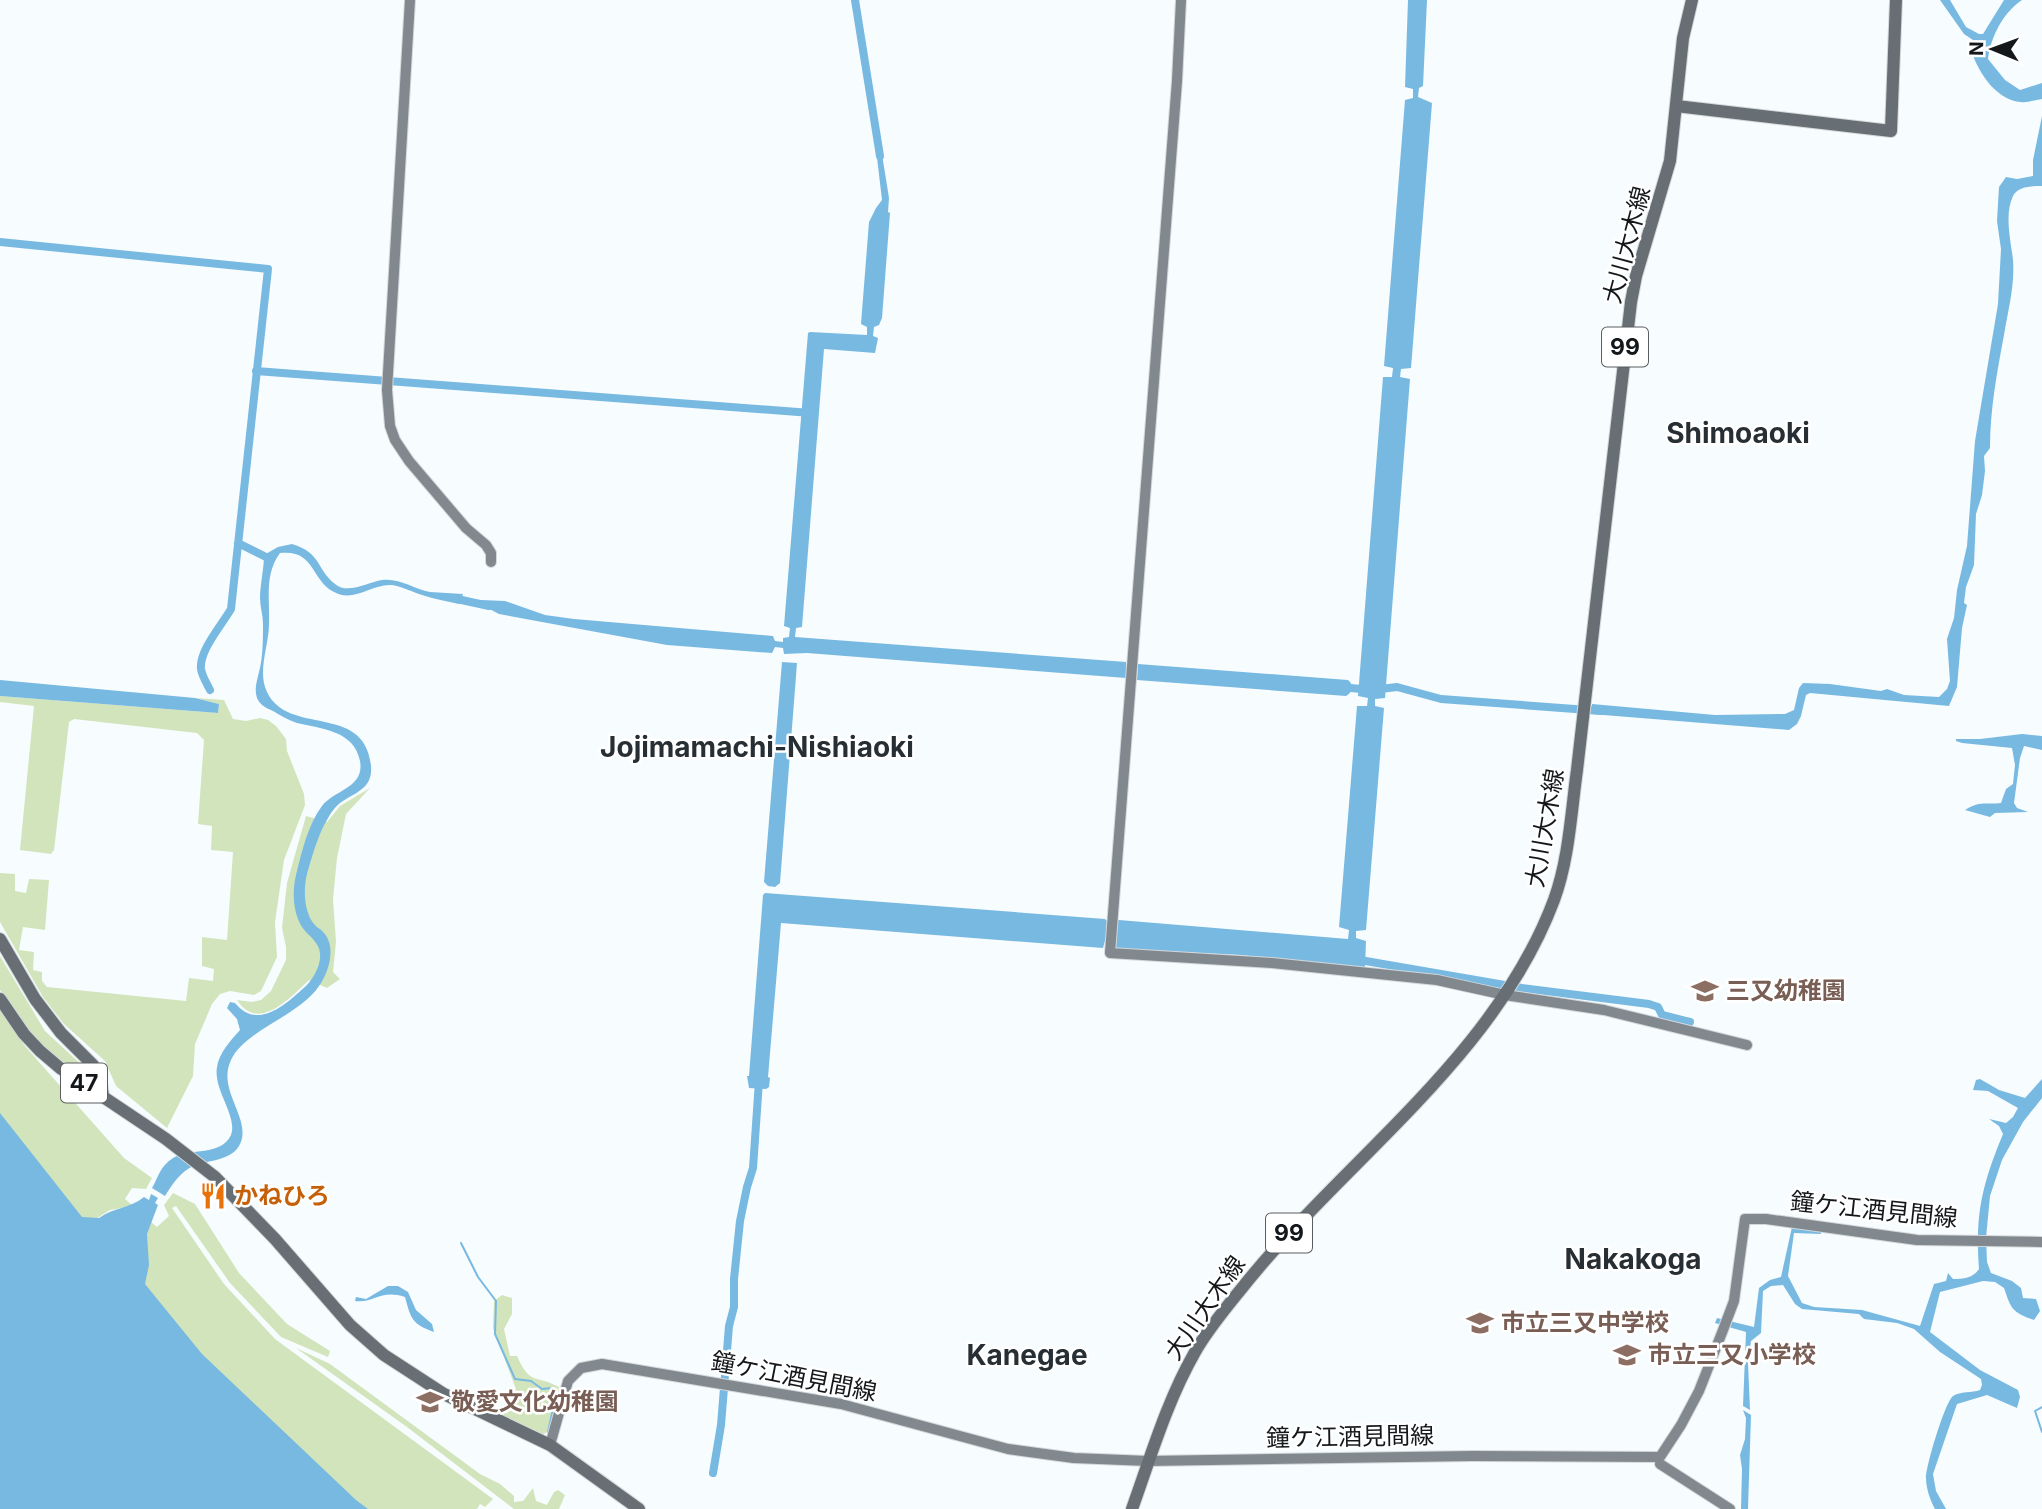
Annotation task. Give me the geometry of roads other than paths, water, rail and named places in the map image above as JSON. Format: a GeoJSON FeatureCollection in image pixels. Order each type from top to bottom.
{"type":"FeatureCollection","features":[{"type":"Feature","properties":{"kind":"main road","name":"大川大木線"},"geometry":{"type":"LineString","coordinates":[[1132,1509],[1171,1400],[1195,1352],[1217,1319],[1269,1254],[1463,1052],[1505,993],[1534,945],[1555,898],[1566,848],[1631,302],[1636,276],[1670,161],[1683,38],[1692,0]]}},
{"type":"Feature","properties":{"kind":"main road"},"geometry":{"type":"LineString","coordinates":[[1676,106],[1891,131],[1896,0]]}},
{"type":"Feature","properties":{"kind":"main road","name":"47"},"geometry":{"type":"LineString","coordinates":[[0,939],[35,999],[61,1033],[93,1065],[100,1077],[103,1096]]}},
{"type":"Feature","properties":{"kind":"main road","name":"47"},"geometry":{"type":"LineString","coordinates":[[0,999],[24,1034],[60,1068],[215,1177],[275,1239],[349,1325],[384,1355],[444,1394],[550,1445],[639,1509]]}},
{"type":"Feature","properties":{"kind":"street"},"geometry":{"type":"LineString","coordinates":[[410,0],[387,390],[390,426],[395,440],[410,461],[466,528],[486,545],[491,553],[491,562]]}},
{"type":"Feature","properties":{"kind":"street"},"geometry":{"type":"LineString","coordinates":[[1181,0],[1110,953],[1272,963],[1437,980],[1604,1010],[1747,1045]]}},
{"type":"Feature","properties":{"kind":"street","name":"鐘ケ江酒見間線"},"geometry":{"type":"LineString","coordinates":[[550,1445],[568,1381],[581,1368],[609,1364],[841,1404],[1008,1450],[1064,1457],[1148,1461],[1660,1457],[1699,1391],[1734,1301],[1745,1219],[1766,1219],[1917,1240],[2042,1242]]}},
{"type":"Feature","properties":{"kind":"street"},"geometry":{"type":"LineString","coordinates":[[1660,1464],[1730,1509]]}},
{"type":"Feature","properties":{"kind":"water"},"geometry":{"type":"Polygon","coordinates":[[[1408,0],[1427,0],[1423,86],[1419,88],[1418,97],[1432,103],[1411,368],[1401,369],[1400,377],[1410,379],[1385,698],[1375,699],[1375,706],[1384,708],[1366,930],[1356,931],[1356,938],[1366,941],[1365,967],[1361,969],[1241,955],[1117,949],[1106,937],[1103,948],[781,923],[769,1087],[749,1088],[747,1076],[765,893],[1105,919],[1107,930],[1119,920],[1348,939],[1349,930],[1339,927],[1357,706],[1367,706],[1368,698],[1358,696],[1383,377],[1392,377],[1393,368],[1384,366],[1405,100],[1413,98],[1413,89],[1405,87],[1408,0]]]}},
{"type":"Feature","properties":{"kind":"water"},"geometry":{"type":"Polygon","coordinates":[[[1940,0],[1950,0],[1966,27],[1983,34],[2004,0],[2022,0],[2009,11],[1999,26],[1988,59],[2005,80],[2020,90],[2042,83],[2042,99],[2020,102],[2011,100],[1994,89],[1977,64],[1970,46],[1973,40],[1964,34],[1940,0]]]}},
{"type":"Feature","properties":{"kind":"water"},"geometry":{"type":"Polygon","coordinates":[[[2042,116],[2042,186],[2018,190],[2010,203],[2012,288],[1994,391],[1990,448],[1984,456],[1982,495],[1976,514],[1974,565],[1966,587],[1964,603],[1967,605],[1962,628],[1957,687],[1949,706],[1810,693],[1806,695],[1797,724],[1789,730],[1591,714],[1592,704],[1715,715],[1785,714],[1794,710],[1799,688],[1803,683],[1881,691],[1887,689],[1904,695],[1939,697],[1947,689],[1950,681],[1947,639],[1954,618],[1967,546],[1975,441],[1998,304],[2001,249],[1997,221],[1999,187],[2006,177],[2017,179],[2033,176],[2033,160],[2042,116]]]}},
{"type":"Feature","properties":{"kind":"water"},"geometry":{"type":"Polygon","coordinates":[[[881,148],[890,213],[882,318],[879,325],[874,327],[873,336],[878,338],[875,353],[824,349],[802,627],[796,628],[795,637],[1126,662],[1126,678],[807,653],[784,654],[783,648],[775,647],[772,653],[667,645],[499,614],[480,604],[481,600],[505,601],[545,615],[574,619],[773,636],[775,641],[783,642],[783,638],[789,637],[790,628],[784,626],[808,333],[867,335],[867,327],[861,324],[869,222],[882,200],[876,149],[881,148]]]}},
{"type":"Feature","properties":{"kind":"water"},"geometry":{"type":"Polygon","coordinates":[[[292,544],[309,552],[329,578],[340,587],[352,588],[389,580],[430,592],[463,594],[462,597],[466,599],[459,604],[391,585],[341,595],[326,586],[300,556],[280,553],[275,561],[269,587],[269,632],[263,667],[267,692],[277,705],[291,714],[341,726],[355,734],[366,746],[371,774],[366,785],[340,803],[330,815],[318,839],[307,874],[307,908],[311,920],[330,944],[330,959],[323,980],[310,997],[248,1040],[231,1060],[228,1083],[242,1126],[239,1146],[229,1155],[188,1169],[165,1196],[152,1188],[162,1168],[169,1161],[180,1155],[213,1149],[226,1142],[231,1135],[231,1120],[217,1076],[220,1057],[240,1030],[237,1019],[227,1008],[230,1002],[253,1015],[272,1012],[306,986],[316,971],[320,960],[319,948],[302,927],[296,914],[295,878],[317,813],[327,801],[353,783],[360,770],[357,751],[344,737],[326,729],[290,720],[264,706],[257,698],[256,685],[262,648],[260,598],[264,555],[278,547],[292,544]]]}},
{"type":"Feature","properties":{"kind":"water"},"geometry":{"type":"Polygon","coordinates":[[[782,662],[797,663],[780,883],[775,887],[764,882],[782,662]]]}},
{"type":"Feature","properties":{"kind":"water"},"geometry":{"type":"Polygon","coordinates":[[[1138,664],[1348,680],[1351,683],[1350,693],[1346,696],[1137,680],[1138,664]]]}},
{"type":"Feature","properties":{"kind":"water"},"geometry":{"type":"Polygon","coordinates":[[[0,680],[195,698],[219,704],[218,713],[0,696],[0,680]]]}},
{"type":"Feature","properties":{"kind":"water"},"geometry":{"type":"Polygon","coordinates":[[[2022,734],[2042,736],[2042,750],[2024,746],[2020,758],[2014,803],[2017,808],[2028,812],[1995,813],[1990,817],[1965,810],[1979,804],[2001,803],[2006,789],[2013,784],[2015,765],[2012,748],[1962,743],[1956,739],[2022,734]]]}},
{"type":"Feature","properties":{"kind":"water"},"geometry":{"type":"Polygon","coordinates":[[[1980,1079],[1999,1090],[2025,1098],[2042,1079],[2042,1098],[2023,1122],[2002,1160],[1990,1196],[1986,1238],[1987,1262],[1991,1273],[2012,1281],[2021,1288],[2023,1298],[2036,1299],[2040,1311],[2034,1320],[2016,1312],[2004,1288],[1995,1282],[1983,1281],[1940,1292],[1930,1332],[1980,1370],[2018,1390],[2020,1397],[2017,1408],[1987,1395],[1957,1404],[1933,1474],[1936,1491],[1946,1509],[1935,1509],[1926,1478],[1941,1421],[1953,1396],[1980,1390],[1981,1379],[1940,1352],[1914,1329],[1897,1323],[1864,1319],[1859,1314],[1802,1309],[1795,1304],[1783,1285],[1771,1286],[1763,1291],[1761,1333],[1751,1341],[1748,1363],[1750,1410],[1743,1406],[1746,1332],[1715,1323],[1717,1318],[1754,1327],[1759,1288],[1770,1280],[1781,1277],[1792,1227],[1821,1232],[1794,1233],[1788,1276],[1802,1303],[1814,1307],[1862,1310],[1920,1326],[1934,1284],[1946,1281],[1948,1273],[1953,1279],[1961,1279],[1971,1276],[1979,1269],[1979,1216],[1985,1185],[2003,1134],[1999,1126],[1989,1119],[2006,1123],[2018,1108],[1988,1091],[1973,1090],[1976,1080],[1980,1079]]]}},
{"type":"Feature","properties":{"kind":"water"},"geometry":{"type":"Polygon","coordinates":[[[0,1113],[82,1217],[99,1218],[144,1197],[149,1200],[151,1194],[158,1198],[147,1234],[149,1265],[145,1284],[202,1354],[368,1509],[0,1509],[0,1113]]]}},
{"type":"Feature","properties":{"kind":"water"},"geometry":{"type":"Polygon","coordinates":[[[388,1286],[398,1286],[408,1292],[416,1310],[432,1324],[434,1332],[413,1320],[405,1297],[384,1295],[368,1300],[355,1301],[356,1297],[366,1299],[388,1286]]]}},
{"type":"Feature","properties":{"kind":"water"},"geometry":{"type":"Polygon","coordinates":[[[1743,1410],[1751,1415],[1748,1509],[1741,1509],[1740,1455],[1745,1439],[1746,1418],[1743,1410]]]}},
{"type":"Feature","properties":{"kind":"waterway"},"geometry":{"type":"LineString","coordinates":[[855,0],[880,156]]}},
{"type":"Feature","properties":{"kind":"waterway"},"geometry":{"type":"LineString","coordinates":[[0,242],[268,269],[231,609],[203,654],[201,662],[202,672],[210,690]]}},
{"type":"Feature","properties":{"kind":"waterway"},"geometry":{"type":"LineString","coordinates":[[256,371],[811,413]]}},
{"type":"Feature","properties":{"kind":"waterway"},"geometry":{"type":"LineString","coordinates":[[238,543],[268,558]]}},
{"type":"Feature","properties":{"kind":"waterway"},"geometry":{"type":"LineString","coordinates":[[457,599],[489,606]]}},
{"type":"Feature","properties":{"kind":"waterway"},"geometry":{"type":"LineString","coordinates":[[1340,687],[1372,690],[1397,687],[1441,699],[1602,711]]}},
{"type":"Feature","properties":{"kind":"waterway"},"geometry":{"type":"LineString","coordinates":[[1354,959],[1522,988],[1649,1004],[1658,1007],[1662,1015],[1690,1022]]}},
{"type":"Feature","properties":{"kind":"waterway"},"geometry":{"type":"LineString","coordinates":[[713,1473],[721,1425],[729,1326],[734,1307],[740,1221],[753,1168],[759,1081]]}},
{"type":"Feature","properties":{"kind":"waterway"},"geometry":{"type":"LineString","coordinates":[[461,1243],[478,1277],[496,1301],[495,1334],[515,1379],[531,1381],[542,1389],[552,1388],[553,1409],[548,1432]]}},
{"type":"Feature","properties":{"kind":"waterway"},"geometry":{"type":"LineString","coordinates":[[2042,1407],[2035,1411],[2042,1432]]}},
{"type":"Feature","properties":{"kind":"place","name":"三又幼稚園"},"geometry":{"type":"Point","coordinates":[1705,991]}},
{"type":"Feature","properties":{"kind":"place","name":"かねひろ"},"geometry":{"type":"Point","coordinates":[213,1196]}},
{"type":"Feature","properties":{"kind":"place","name":"市立三又中学校"},"geometry":{"type":"Point","coordinates":[1480,1323]}},
{"type":"Feature","properties":{"kind":"place","name":"市立三又小学校"},"geometry":{"type":"Point","coordinates":[1627,1355]}},
{"type":"Feature","properties":{"kind":"place","name":"敬愛文化幼稚園"},"geometry":{"type":"Point","coordinates":[430,1402]}},
{"type":"Feature","properties":{"kind":"district","name":"Shimoaoki"},"geometry":{"type":"Point","coordinates":[1738,433]}},
{"type":"Feature","properties":{"kind":"district","name":"Jojimamachi-Nishiaoki"},"geometry":{"type":"Point","coordinates":[757,747]}},
{"type":"Feature","properties":{"kind":"district","name":"Nakakoga"},"geometry":{"type":"Point","coordinates":[1633,1259]}},
{"type":"Feature","properties":{"kind":"district","name":"Kanegae"},"geometry":{"type":"Point","coordinates":[1027,1355]}}]}
